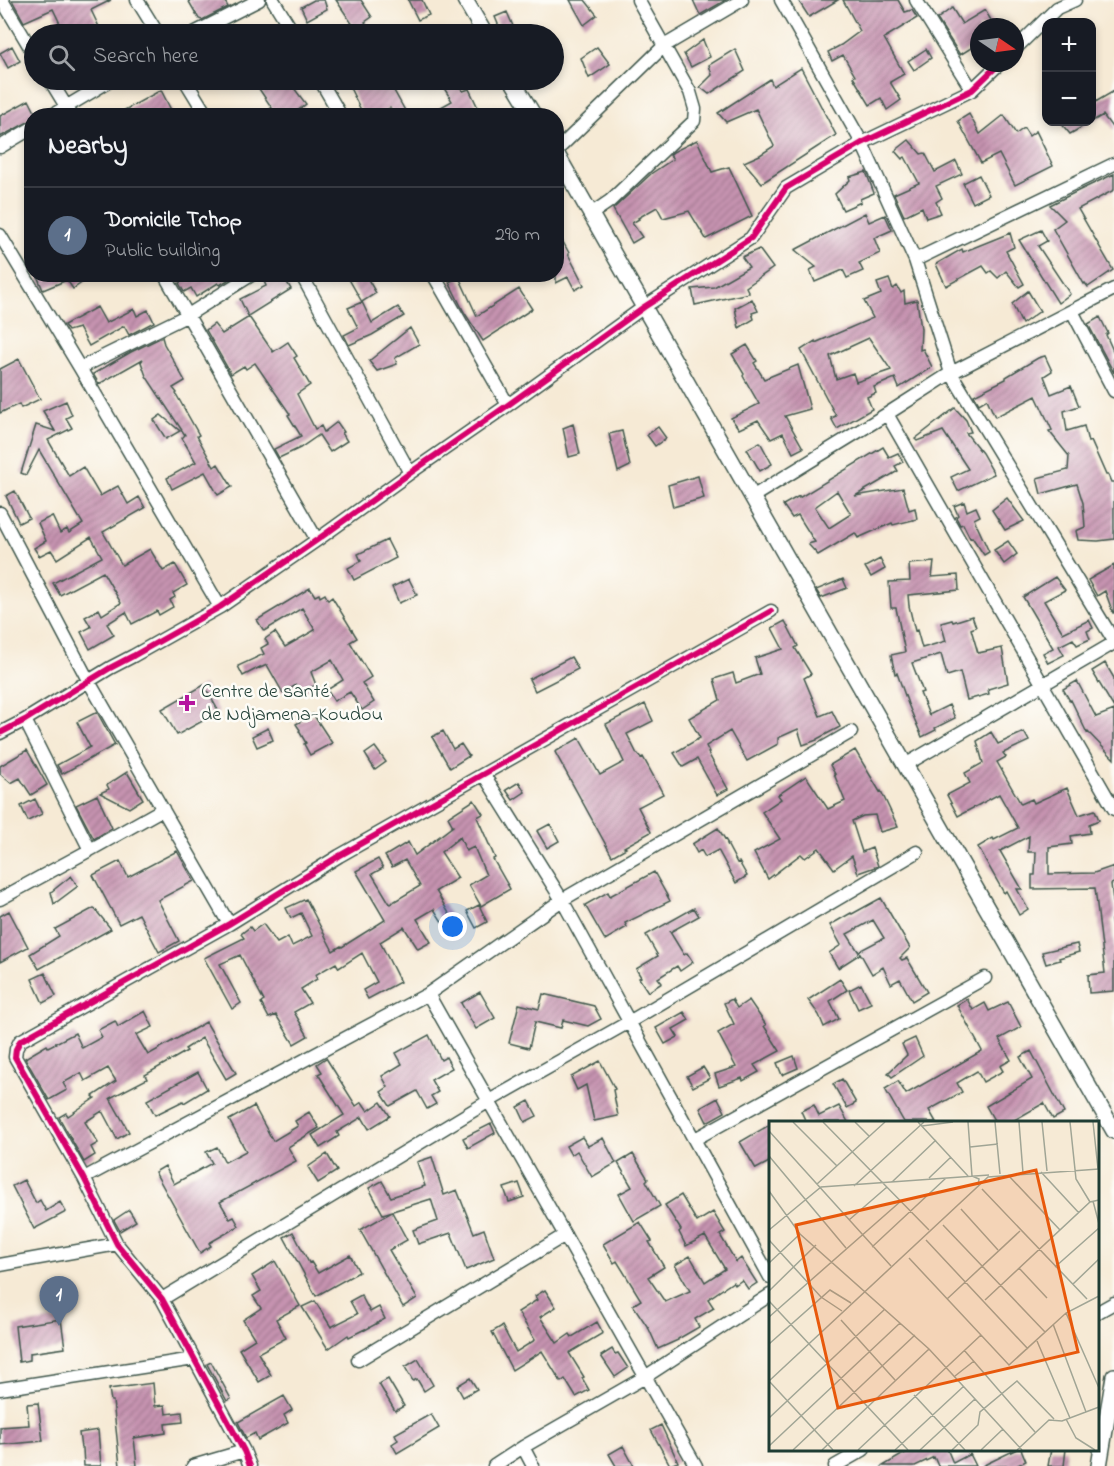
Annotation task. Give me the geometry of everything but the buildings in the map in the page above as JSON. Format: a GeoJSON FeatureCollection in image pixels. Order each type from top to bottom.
{"type":"FeatureCollection","features":[{"type":"Feature","properties":{"kind":"street"},"geometry":{"type":"LineString","coordinates":[[2,0],[24,37]]}},
{"type":"Feature","properties":{"kind":"street"},"geometry":{"type":"LineString","coordinates":[[137,0],[152,24]]}},
{"type":"Feature","properties":{"kind":"street"},"geometry":{"type":"LineString","coordinates":[[212,24],[259,0]]}},
{"type":"Feature","properties":{"kind":"street"},"geometry":{"type":"LineString","coordinates":[[273,0],[288,24]]}},
{"type":"Feature","properties":{"kind":"street"},"geometry":{"type":"LineString","coordinates":[[465,0],[479,24]]}},
{"type":"Feature","properties":{"kind":"street"},"geometry":{"type":"LineString","coordinates":[[591,214],[610,201],[694,121],[695,109],[690,92],[638,0]]}},
{"type":"Feature","properties":{"kind":"street"},"geometry":{"type":"LineString","coordinates":[[564,144],[664,46],[742,0]]}},
{"type":"Feature","properties":{"kind":"street"},"geometry":{"type":"LineString","coordinates":[[781,0],[862,143],[915,260],[951,372],[1114,642],[905,765]]}},
{"type":"Feature","properties":{"kind":"street"},"geometry":{"type":"LineString","coordinates":[[916,0],[972,90]]}},
{"type":"Feature","properties":{"kind":"street"},"geometry":{"type":"LineString","coordinates":[[1024,39],[1055,4],[1075,0]]}},
{"type":"Feature","properties":{"kind":"street"},"geometry":{"type":"LineString","coordinates":[[0,733],[88,680],[220,607],[644,307],[751,238],[786,188],[862,143],[972,90],[991,72]]}},
{"type":"Feature","properties":{"kind":"street"},"geometry":{"type":"LineString","coordinates":[[56,90],[67,108]]}},
{"type":"Feature","properties":{"kind":"street"},"geometry":{"type":"LineString","coordinates":[[73,108],[97,90]]}},
{"type":"Feature","properties":{"kind":"street"},"geometry":{"type":"LineString","coordinates":[[191,90],[202,108]]}},
{"type":"Feature","properties":{"kind":"street"},"geometry":{"type":"LineString","coordinates":[[326,90],[336,108]]}},
{"type":"Feature","properties":{"kind":"street"},"geometry":{"type":"LineString","coordinates":[[518,90],[529,108]]}},
{"type":"Feature","properties":{"kind":"street"},"geometry":{"type":"LineString","coordinates":[[0,147],[24,133]]}},
{"type":"Feature","properties":{"kind":"street"},"geometry":{"type":"LineString","coordinates":[[915,260],[1114,164]]}},
{"type":"Feature","properties":{"kind":"street"},"geometry":{"type":"LineString","coordinates":[[564,166],[1114,1131]]}},
{"type":"Feature","properties":{"kind":"street"},"geometry":{"type":"LineString","coordinates":[[0,235],[24,275]]}},
{"type":"Feature","properties":{"kind":"street"},"geometry":{"type":"LineString","coordinates":[[28,282],[220,607]]}},
{"type":"Feature","properties":{"kind":"street"},"geometry":{"type":"LineString","coordinates":[[169,282],[317,540]]}},
{"type":"Feature","properties":{"kind":"street"},"geometry":{"type":"LineString","coordinates":[[80,368],[188,315],[241,282]]}},
{"type":"Feature","properties":{"kind":"street"},"geometry":{"type":"LineString","coordinates":[[305,282],[410,473]]}},
{"type":"Feature","properties":{"kind":"street"},"geometry":{"type":"LineString","coordinates":[[439,282],[508,405]]}},
{"type":"Feature","properties":{"kind":"street"},"geometry":{"type":"LineString","coordinates":[[752,497],[951,372],[1114,290]]}},
{"type":"Feature","properties":{"kind":"street"},"geometry":{"type":"LineString","coordinates":[[1072,311],[1114,391]]}},
{"type":"Feature","properties":{"kind":"street"},"geometry":{"type":"LineString","coordinates":[[887,414],[1114,809]]}},
{"type":"Feature","properties":{"kind":"street"},"geometry":{"type":"LineString","coordinates":[[0,513],[88,680],[229,924]]}},
{"type":"Feature","properties":{"kind":"street"},"geometry":{"type":"LineString","coordinates":[[250,1466],[162,1299],[117,1244],[84,1178],[15,1057],[20,1041],[229,924],[339,856],[771,612]]}},
{"type":"Feature","properties":{"kind":"street"},"geometry":{"type":"LineString","coordinates":[[25,720],[90,850]]}},
{"type":"Feature","properties":{"kind":"street"},"geometry":{"type":"LineString","coordinates":[[84,1178],[428,994],[562,900],[851,732]]}},
{"type":"Feature","properties":{"kind":"street"},"geometry":{"type":"LineString","coordinates":[[484,775],[562,900],[769,1273]]}},
{"type":"Feature","properties":{"kind":"street"},"geometry":{"type":"LineString","coordinates":[[0,899],[163,809]]}},
{"type":"Feature","properties":{"kind":"street"},"geometry":{"type":"LineString","coordinates":[[162,1299],[489,1101],[629,1022],[917,852]]}},
{"type":"Feature","properties":{"kind":"street"},"geometry":{"type":"LineString","coordinates":[[695,1139],[986,978]]}},
{"type":"Feature","properties":{"kind":"street"},"geometry":{"type":"LineString","coordinates":[[428,994],[696,1466]]}},
{"type":"Feature","properties":{"kind":"street"},"geometry":{"type":"LineString","coordinates":[[1096,1100],[1114,1117]]}},
{"type":"Feature","properties":{"kind":"street"},"geometry":{"type":"LineString","coordinates":[[358,1360],[565,1235]]}},
{"type":"Feature","properties":{"kind":"street"},"geometry":{"type":"LineString","coordinates":[[0,1265],[117,1244]]}},
{"type":"Feature","properties":{"kind":"street"},"geometry":{"type":"LineString","coordinates":[[495,1466],[523,1447],[645,1377],[769,1296]]}},
{"type":"Feature","properties":{"kind":"street"},"geometry":{"type":"LineString","coordinates":[[1099,1311],[1114,1303]]}},
{"type":"Feature","properties":{"kind":"street"},"geometry":{"type":"LineString","coordinates":[[0,1389],[194,1359]]}},
{"type":"Feature","properties":{"kind":"street"},"geometry":{"type":"LineString","coordinates":[[1099,1466],[1113,1384]]}},
{"type":"Feature","properties":{"kind":"street"},"geometry":{"type":"LineString","coordinates":[[523,1447],[533,1466]]}},
{"type":"Feature","properties":{"kind":"street"},"geometry":{"type":"LineString","coordinates":[[193,1466],[244,1451]]}},
{"type":"Feature","properties":{"kind":"street"},"geometry":{"type":"LineString","coordinates":[[835,1466],[860,1451]]}},
{"type":"Feature","properties":{"kind":"cycle path"},"geometry":{"type":"LineString","coordinates":[[0,733],[220,607],[644,307],[751,238],[786,188],[862,143],[972,90],[991,72]]}},
{"type":"Feature","properties":{"kind":"cycle path"},"geometry":{"type":"LineString","coordinates":[[250,1466],[162,1299],[117,1244],[84,1178],[15,1057],[20,1041],[229,924],[339,856],[771,611]]}},
{"type":"Feature","properties":{"kind":"place","name":"Centre de santé de Ndjamena-Koudou"},"geometry":{"type":"Point","coordinates":[187,703]}},
{"type":"Feature","properties":{"kind":"place","name":"Domicile Tchop"},"geometry":{"type":"Point","coordinates":[59,1326]}}]}
